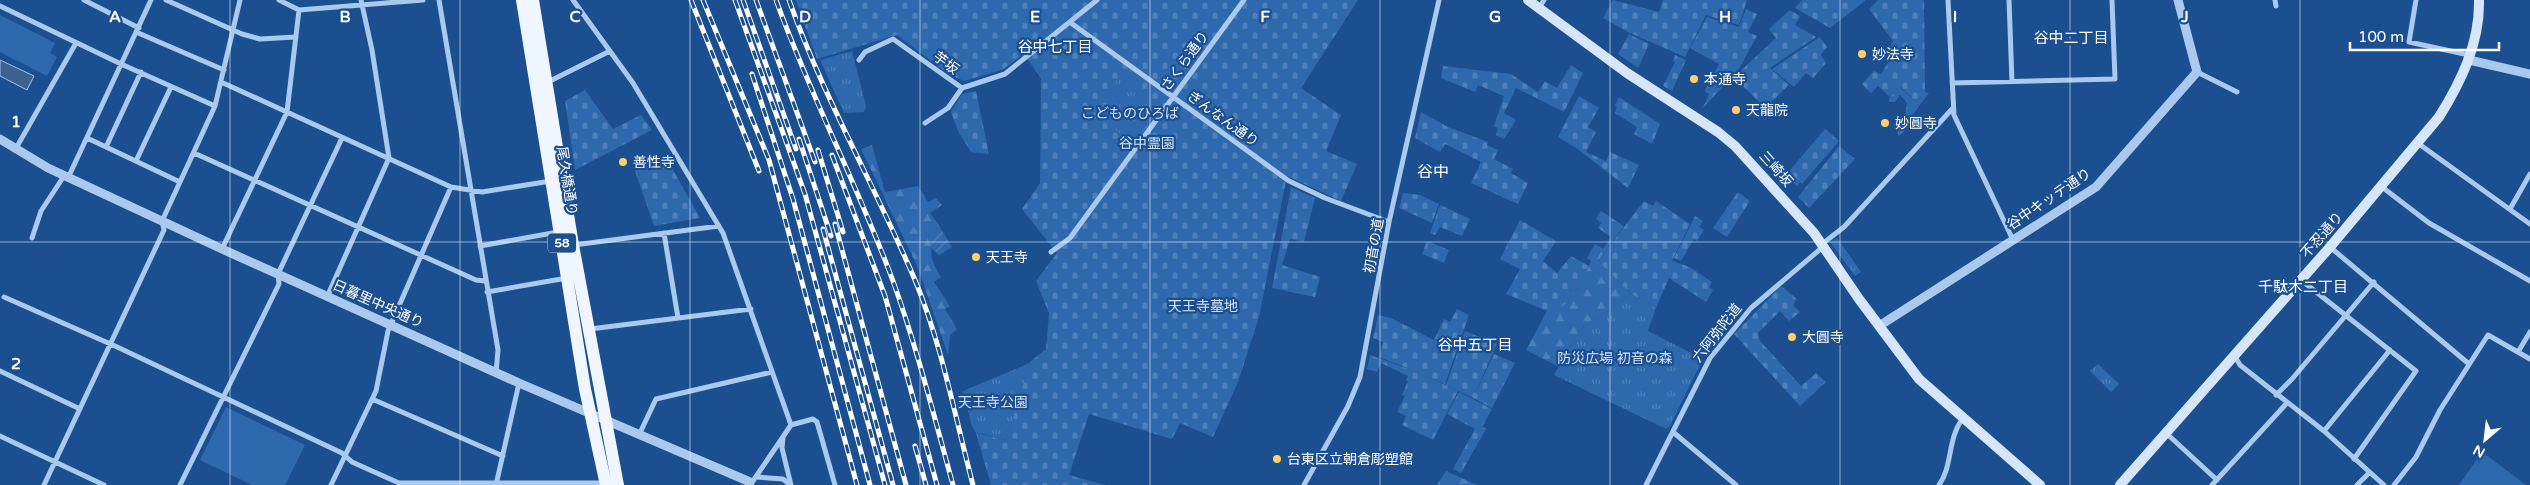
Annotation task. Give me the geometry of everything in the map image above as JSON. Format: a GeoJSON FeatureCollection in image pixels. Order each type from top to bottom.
{"type":"FeatureCollection","features":[{"type":"Feature","properties":{"kind":"main road","name":"尾久橋通り"},"geometry":{"type":"LineString","coordinates":[[522,0],[541,85],[557,180],[573,245],[589,330],[605,421],[610,484]]}},
{"type":"Feature","properties":{"kind":"main road","name":"尾久橋通り"},"geometry":{"type":"LineString","coordinates":[[533,0],[541,85]]}},
{"type":"Feature","properties":{"kind":"main road","name":"三崎坂"},"geometry":{"type":"LineString","coordinates":[[1528,0],[1541,4],[1627,73],[1725,137],[1794,209],[1823,245],[1879,326],[1919,379],[1963,418]]}},
{"type":"Feature","properties":{"kind":"main road","name":"不忍通り"},"geometry":{"type":"LineString","coordinates":[[2120,485],[2419,144],[2450,99],[2470,57],[2477,29],[2479,0]]}},
{"type":"Feature","properties":{"kind":"main road","name":"尾久橋通り"},"geometry":{"type":"LineString","coordinates":[[557,180],[560,232],[591,415],[610,484]]}},
{"type":"Feature","properties":{"kind":"main road"},"geometry":{"type":"LineString","coordinates":[[1963,418],[2040,485]]}},
{"type":"Feature","properties":{"kind":"street"},"geometry":{"type":"LineString","coordinates":[[84,0],[137,30],[224,70]]}},
{"type":"Feature","properties":{"kind":"street"},"geometry":{"type":"LineString","coordinates":[[32,238],[41,212],[66,177],[87,138],[151,0]]}},
{"type":"Feature","properties":{"kind":"street"},"geometry":{"type":"LineString","coordinates":[[166,0],[233,30],[260,39],[296,37]]}},
{"type":"Feature","properties":{"kind":"street"},"geometry":{"type":"LineString","coordinates":[[44,485],[164,230],[162,220],[215,106],[240,0]]}},
{"type":"Feature","properties":{"kind":"street"},"geometry":{"type":"LineString","coordinates":[[279,0],[298,10],[363,2],[423,0]]}},
{"type":"Feature","properties":{"kind":"street"},"geometry":{"type":"LineString","coordinates":[[439,0],[498,350],[496,373]]}},
{"type":"Feature","properties":{"kind":"street"},"geometry":{"type":"LineString","coordinates":[[573,0],[633,83],[719,226],[733,258],[791,425]]}},
{"type":"Feature","properties":{"kind":"street","name":"芋坂"},"geometry":{"type":"LineString","coordinates":[[859,60],[865,52],[894,39],[962,88],[1005,74],[1071,23],[1097,0]]}},
{"type":"Feature","properties":{"kind":"street","name":"さくら通り"},"geometry":{"type":"LineString","coordinates":[[1051,252],[1070,238],[1244,0]]}},
{"type":"Feature","properties":{"kind":"street","name":"初音の道"},"geometry":{"type":"LineString","coordinates":[[1304,485],[1348,406],[1360,377],[1389,222],[1439,0]]}},
{"type":"Feature","properties":{"kind":"street"},"geometry":{"type":"LineString","coordinates":[[1948,0],[1953,108],[1958,125],[2013,240]]}},
{"type":"Feature","properties":{"kind":"street"},"geometry":{"type":"LineString","coordinates":[[2009,0],[2012,82]]}},
{"type":"Feature","properties":{"kind":"street"},"geometry":{"type":"LineString","coordinates":[[1952,83],[2115,79],[2112,0]]}},
{"type":"Feature","properties":{"kind":"street"},"geometry":{"type":"LineString","coordinates":[[2178,0],[2197,72],[2237,92]]}},
{"type":"Feature","properties":{"kind":"street"},"geometry":{"type":"LineString","coordinates":[[2416,0],[2409,42],[2530,74]]}},
{"type":"Feature","properties":{"kind":"street"},"geometry":{"type":"LineString","coordinates":[[327,297],[389,158],[363,2]]}},
{"type":"Feature","properties":{"kind":"street"},"geometry":{"type":"LineString","coordinates":[[0,6],[121,64],[215,106]]}},
{"type":"Feature","properties":{"kind":"street"},"geometry":{"type":"LineString","coordinates":[[222,249],[286,112],[298,10]]}},
{"type":"Feature","properties":{"kind":"street","name":"ぎんなん通り"},"geometry":{"type":"LineString","coordinates":[[1071,23],[1289,181],[1325,198],[1389,222]]}},
{"type":"Feature","properties":{"kind":"street"},"geometry":{"type":"LineString","coordinates":[[15,151],[76,43]]}},
{"type":"Feature","properties":{"kind":"street"},"geometry":{"type":"LineString","coordinates":[[541,85],[610,51]]}},
{"type":"Feature","properties":{"kind":"street"},"geometry":{"type":"LineString","coordinates":[[106,147],[141,72]]}},
{"type":"Feature","properties":{"kind":"street","name":"谷中キッテ通り"},"geometry":{"type":"LineString","coordinates":[[1879,326],[2096,186],[2197,72]]}},
{"type":"Feature","properties":{"kind":"street"},"geometry":{"type":"LineString","coordinates":[[221,82],[451,187],[471,192],[557,180]]}},
{"type":"Feature","properties":{"kind":"street"},"geometry":{"type":"LineString","coordinates":[[136,161],[171,87]]}},
{"type":"Feature","properties":{"kind":"street"},"geometry":{"type":"LineString","coordinates":[[925,123],[948,108],[962,88]]}},
{"type":"Feature","properties":{"kind":"street","name":"六阿弥陀道"},"geometry":{"type":"LineString","coordinates":[[1646,485],[1710,358],[1751,308],[1851,220],[1953,108]]}},
{"type":"Feature","properties":{"kind":"street"},"geometry":{"type":"LineString","coordinates":[[87,138],[180,182]]}},
{"type":"Feature","properties":{"kind":"street"},"geometry":{"type":"LineString","coordinates":[[180,485],[280,284],[278,274],[342,138]]}},
{"type":"Feature","properties":{"kind":"street","name":"日暮里中央通り"},"geometry":{"type":"LineString","coordinates":[[0,140],[15,151],[66,177],[327,297],[639,436],[751,482]]}},
{"type":"Feature","properties":{"kind":"street"},"geometry":{"type":"LineString","coordinates":[[2419,144],[2530,224]]}},
{"type":"Feature","properties":{"kind":"street"},"geometry":{"type":"LineString","coordinates":[[194,153],[420,256],[476,280],[485,281]]}},
{"type":"Feature","properties":{"kind":"street"},"geometry":{"type":"LineString","coordinates":[[2510,210],[2530,174]]}},
{"type":"Feature","properties":{"kind":"street"},"geometry":{"type":"LineString","coordinates":[[331,485],[376,391],[391,325],[451,187]]}},
{"type":"Feature","properties":{"kind":"street"},"geometry":{"type":"LineString","coordinates":[[2382,187],[2429,223],[2530,281]]}},
{"type":"Feature","properties":{"kind":"street"},"geometry":{"type":"LineString","coordinates":[[573,245],[719,226]]}},
{"type":"Feature","properties":{"kind":"street"},"geometry":{"type":"LineString","coordinates":[[480,246],[560,232]]}},
{"type":"Feature","properties":{"kind":"street"},"geometry":{"type":"LineString","coordinates":[[664,233],[678,318]]}},
{"type":"Feature","properties":{"kind":"street"},"geometry":{"type":"LineString","coordinates":[[2330,247],[2374,282],[2469,364]]}},
{"type":"Feature","properties":{"kind":"street"},"geometry":{"type":"LineString","coordinates":[[488,292],[568,278]]}},
{"type":"Feature","properties":{"kind":"street"},"geometry":{"type":"LineString","coordinates":[[2301,280],[2416,371],[2354,459]]}},
{"type":"Feature","properties":{"kind":"street"},"geometry":{"type":"LineString","coordinates":[[2276,395],[2374,282]]}},
{"type":"Feature","properties":{"kind":"street"},"geometry":{"type":"LineString","coordinates":[[4,297],[223,397],[345,456],[352,462],[399,483],[457,485],[610,484]]}},
{"type":"Feature","properties":{"kind":"street"},"geometry":{"type":"LineString","coordinates":[[589,330],[751,309]]}},
{"type":"Feature","properties":{"kind":"street"},"geometry":{"type":"LineString","coordinates":[[2518,352],[2530,332]]}},
{"type":"Feature","properties":{"kind":"street"},"geometry":{"type":"LineString","coordinates":[[2394,485],[2416,457],[2440,410],[2488,334],[2530,359]]}},
{"type":"Feature","properties":{"kind":"street"},"geometry":{"type":"LineString","coordinates":[[2324,431],[2390,350]]}},
{"type":"Feature","properties":{"kind":"street"},"geometry":{"type":"LineString","coordinates":[[2234,355],[2240,365],[2286,404],[2324,431],[2384,485]]}},
{"type":"Feature","properties":{"kind":"street"},"geometry":{"type":"LineString","coordinates":[[0,371],[80,409]]}},
{"type":"Feature","properties":{"kind":"street"},"geometry":{"type":"LineString","coordinates":[[639,436],[656,399],[772,372]]}},
{"type":"Feature","properties":{"kind":"street"},"geometry":{"type":"LineString","coordinates":[[496,485],[519,383]]}},
{"type":"Feature","properties":{"kind":"street"},"geometry":{"type":"LineString","coordinates":[[372,399],[503,456]]}},
{"type":"Feature","properties":{"kind":"street"},"geometry":{"type":"LineString","coordinates":[[2212,485],[2286,404]]}},
{"type":"Feature","properties":{"kind":"street"},"geometry":{"type":"LineString","coordinates":[[1939,485],[1945,471],[1952,437],[1963,418]]}},
{"type":"Feature","properties":{"kind":"street"},"geometry":{"type":"LineString","coordinates":[[751,482],[791,425],[808,419],[817,422],[835,485]]}},
{"type":"Feature","properties":{"kind":"street"},"geometry":{"type":"LineString","coordinates":[[1673,432],[1736,485]]}},
{"type":"Feature","properties":{"kind":"street"},"geometry":{"type":"LineString","coordinates":[[2166,432],[2217,480]]}},
{"type":"Feature","properties":{"kind":"street"},"geometry":{"type":"LineString","coordinates":[[0,436],[104,485]]}},
{"type":"Feature","properties":{"kind":"street"},"geometry":{"type":"LineString","coordinates":[[782,438],[782,448],[791,485]]}},
{"type":"Feature","properties":{"kind":"street"},"geometry":{"type":"LineString","coordinates":[[2356,485],[2369,472]]}},
{"type":"Feature","properties":{"kind":"street"},"geometry":{"type":"LineString","coordinates":[[751,482],[783,479],[791,485]]}},
{"type":"Feature","properties":{"kind":"green space"},"geometry":{"type":"Polygon","coordinates":[[[796,0],[1358,0],[1301,88],[1341,115],[1326,151],[1357,164],[1341,201],[1287,176],[1259,317],[1238,382],[1213,437],[1180,423],[1172,439],[1089,414],[1069,475],[1105,485],[991,485],[976,433],[1006,440],[1030,362],[1046,349],[1049,313],[1036,281],[1057,253],[1022,209],[1040,183],[1041,79],[1029,61],[1021,56],[1002,70],[964,81],[948,74],[897,35],[817,59],[796,0]]]}},
{"type":"Feature","properties":{"kind":"green space"},"geometry":{"type":"Polygon","coordinates":[[[1613,0],[1659,12],[1663,0],[1747,0],[1739,25],[1706,15],[1685,57],[1628,32],[1603,18],[1613,0]]]}},
{"type":"Feature","properties":{"kind":"green space"},"geometry":{"type":"Polygon","coordinates":[[[1802,0],[1866,0],[1830,28],[1795,8],[1802,0]]]}},
{"type":"Feature","properties":{"kind":"green space"},"geometry":{"type":"Polygon","coordinates":[[[1878,0],[1924,0],[1925,92],[1916,102],[1900,86],[1890,97],[1878,86],[1871,93],[1862,84],[1874,71],[1881,74],[1893,55],[1888,50],[1893,41],[1869,9],[1878,0]]]}},
{"type":"Feature","properties":{"kind":"green space"},"geometry":{"type":"Polygon","coordinates":[[[1746,9],[1757,14],[1748,32],[1757,36],[1739,69],[1703,108],[1709,94],[1705,91],[1719,64],[1690,48],[1707,17],[1739,27],[1746,9]]]}},
{"type":"Feature","properties":{"kind":"green space"},"geometry":{"type":"Polygon","coordinates":[[[1790,10],[1800,16],[1795,25],[1816,37],[1770,68],[1789,85],[1765,108],[1734,77],[1776,38],[1769,29],[1790,10]]]}},
{"type":"Feature","properties":{"kind":"green space"},"geometry":{"type":"Polygon","coordinates":[[[0,15],[55,43],[50,53],[57,57],[47,76],[0,52],[0,15]]]}},
{"type":"Feature","properties":{"kind":"green space"},"geometry":{"type":"Polygon","coordinates":[[[1629,34],[1649,44],[1638,68],[1618,54],[1629,34]]]}},
{"type":"Feature","properties":{"kind":"green space"},"geometry":{"type":"Polygon","coordinates":[[[1820,37],[1827,47],[1821,55],[1826,63],[1813,78],[1806,73],[1794,87],[1772,69],[1820,37]]]}},
{"type":"Feature","properties":{"kind":"green space"},"geometry":{"type":"Polygon","coordinates":[[[852,51],[866,106],[864,112],[844,113],[820,60],[852,51]]]}},
{"type":"Feature","properties":{"kind":"green space"},"geometry":{"type":"Polygon","coordinates":[[[1675,55],[1686,60],[1672,91],[1663,86],[1675,62],[1673,61],[1675,55]]]}},
{"type":"Feature","properties":{"kind":"green space"},"geometry":{"type":"Polygon","coordinates":[[[1571,65],[1583,73],[1564,112],[1516,88],[1504,113],[1516,120],[1504,139],[1496,135],[1498,128],[1494,126],[1504,96],[1478,85],[1475,92],[1441,78],[1443,66],[1511,74],[1538,92],[1545,81],[1557,88],[1571,65]]]}},
{"type":"Feature","properties":{"kind":"green space","name":"こどものひろば"},"geometry":{"type":"Polygon","coordinates":[[[1132,67],[1143,75],[1135,88],[1160,106],[1134,144],[1100,119],[1114,99],[1107,94],[1120,75],[1125,78],[1132,67]]]}},
{"type":"Feature","properties":{"kind":"green space"},"geometry":{"type":"Polygon","coordinates":[[[1899,86],[1916,102],[1925,92],[1929,93],[1911,117],[1906,129],[1899,136],[1897,133],[1904,120],[1907,103],[1900,95],[1895,102],[1889,102],[1889,99],[1899,86]]]}},
{"type":"Feature","properties":{"kind":"green space"},"geometry":{"type":"Polygon","coordinates":[[[585,90],[613,129],[641,115],[652,130],[575,170],[565,101],[585,90]]]}},
{"type":"Feature","properties":{"kind":"green space"},"geometry":{"type":"Polygon","coordinates":[[[976,91],[989,154],[971,152],[958,131],[951,112],[962,94],[976,91]]]}},
{"type":"Feature","properties":{"kind":"green space"},"geometry":{"type":"Polygon","coordinates":[[[1579,96],[1599,108],[1588,127],[1596,132],[1586,152],[1606,161],[1610,152],[1639,165],[1628,188],[1576,148],[1558,137],[1579,96]]]}},
{"type":"Feature","properties":{"kind":"green space"},"geometry":{"type":"Polygon","coordinates":[[[1619,97],[1660,124],[1652,144],[1634,134],[1637,127],[1615,113],[1617,107],[1615,105],[1619,97]]]}},
{"type":"Feature","properties":{"kind":"green space"},"geometry":{"type":"Polygon","coordinates":[[[1421,112],[1448,127],[1488,142],[1487,145],[1498,150],[1494,159],[1513,169],[1511,173],[1528,183],[1518,204],[1471,183],[1481,162],[1445,144],[1440,152],[1415,138],[1421,112]]]}},
{"type":"Feature","properties":{"kind":"green space"},"geometry":{"type":"Polygon","coordinates":[[[1825,129],[1839,141],[1802,184],[1800,182],[1797,186],[1785,176],[1825,129]]]}},
{"type":"Feature","properties":{"kind":"green space"},"geometry":{"type":"Polygon","coordinates":[[[872,145],[885,192],[918,186],[928,202],[936,198],[942,205],[930,213],[938,224],[931,252],[941,277],[934,282],[950,306],[945,309],[957,329],[950,335],[948,355],[918,268],[861,149],[872,145]]]}},
{"type":"Feature","properties":{"kind":"green space"},"geometry":{"type":"Polygon","coordinates":[[[1839,146],[1855,159],[1809,208],[1798,197],[1839,146]]]}},
{"type":"Feature","properties":{"kind":"green space"},"geometry":{"type":"Polygon","coordinates":[[[668,161],[700,218],[654,226],[634,168],[668,161]]]}},
{"type":"Feature","properties":{"kind":"green space"},"geometry":{"type":"Polygon","coordinates":[[[1291,187],[1315,198],[1304,242],[1290,239],[1282,265],[1320,277],[1315,297],[1272,288],[1291,187]]]}},
{"type":"Feature","properties":{"kind":"green space"},"geometry":{"type":"Polygon","coordinates":[[[1738,192],[1750,201],[1727,237],[1713,228],[1738,192]]]}},
{"type":"Feature","properties":{"kind":"green space"},"geometry":{"type":"Polygon","coordinates":[[[1403,193],[1420,195],[1439,204],[1432,223],[1399,208],[1403,193]]]}},
{"type":"Feature","properties":{"kind":"green space"},"geometry":{"type":"Polygon","coordinates":[[[1644,201],[1653,206],[1656,201],[1690,224],[1672,261],[1690,267],[1712,282],[1709,287],[1713,290],[1706,302],[1669,278],[1656,308],[1631,294],[1598,261],[1644,201]]]}},
{"type":"Feature","properties":{"kind":"green space"},"geometry":{"type":"Polygon","coordinates":[[[1440,205],[1470,219],[1462,236],[1440,227],[1435,235],[1430,233],[1440,205]]]}},
{"type":"Feature","properties":{"kind":"green space"},"geometry":{"type":"Polygon","coordinates":[[[1601,211],[1624,226],[1598,261],[1631,294],[1579,331],[1559,367],[1526,350],[1547,311],[1559,310],[1575,292],[1591,261],[1587,258],[1595,244],[1603,249],[1611,237],[1598,228],[1601,223],[1596,219],[1601,211]]]}},
{"type":"Feature","properties":{"kind":"green space"},"geometry":{"type":"Polygon","coordinates":[[[1695,216],[1703,221],[1699,227],[1704,230],[1697,241],[1694,239],[1681,261],[1674,258],[1695,216]]]}},
{"type":"Feature","properties":{"kind":"green space"},"geometry":{"type":"Polygon","coordinates":[[[1520,220],[1556,241],[1543,261],[1557,273],[1571,256],[1589,266],[1575,292],[1559,311],[1547,311],[1506,294],[1520,269],[1500,259],[1520,220]]]}},
{"type":"Feature","properties":{"kind":"green space"},"geometry":{"type":"Polygon","coordinates":[[[938,224],[952,247],[939,255],[930,247],[938,224]]]}},
{"type":"Feature","properties":{"kind":"green space"},"geometry":{"type":"Polygon","coordinates":[[[1837,238],[1861,272],[1855,276],[1830,242],[1837,238]]]}},
{"type":"Feature","properties":{"kind":"green space"},"geometry":{"type":"Polygon","coordinates":[[[1427,241],[1449,250],[1444,263],[1422,254],[1427,241]]]}},
{"type":"Feature","properties":{"kind":"green space"},"geometry":{"type":"Polygon","coordinates":[[[1781,286],[1797,299],[1793,305],[1800,312],[1789,321],[1780,311],[1758,333],[1760,341],[1801,386],[1816,373],[1826,382],[1800,406],[1734,334],[1781,286]]]}},
{"type":"Feature","properties":{"kind":"green space","name":"防災広場 初音の森"},"geometry":{"type":"Polygon","coordinates":[[[1631,294],[1656,308],[1648,331],[1701,358],[1702,361],[1670,426],[1666,429],[1554,375],[1579,331],[1631,294]]]}},
{"type":"Feature","properties":{"kind":"green space"},"geometry":{"type":"Polygon","coordinates":[[[1457,309],[1469,315],[1445,384],[1424,375],[1458,391],[1433,440],[1402,425],[1406,416],[1397,412],[1405,396],[1402,395],[1408,381],[1406,380],[1408,376],[1381,363],[1377,372],[1367,369],[1370,355],[1420,373],[1379,357],[1383,342],[1373,338],[1378,315],[1391,318],[1434,340],[1444,319],[1450,322],[1457,309]]]}},
{"type":"Feature","properties":{"kind":"green space"},"geometry":{"type":"Polygon","coordinates":[[[1465,331],[1497,344],[1473,398],[1446,385],[1465,331]]]}},
{"type":"Feature","properties":{"kind":"green space"},"geometry":{"type":"Polygon","coordinates":[[[1494,354],[1515,363],[1492,408],[1473,398],[1494,354]]]}},
{"type":"Feature","properties":{"kind":"green space","name":"天王寺公園"},"geometry":{"type":"Polygon","coordinates":[[[1030,363],[1006,440],[983,434],[965,390],[1030,363]]]}},
{"type":"Feature","properties":{"kind":"green space"},"geometry":{"type":"Polygon","coordinates":[[[2098,364],[2119,384],[2111,392],[2090,371],[2098,364]]]}},
{"type":"Feature","properties":{"kind":"green space"},"geometry":{"type":"Polygon","coordinates":[[[965,390],[983,434],[976,433],[972,426],[963,392],[965,390]]]}},
{"type":"Feature","properties":{"kind":"green space"},"geometry":{"type":"Polygon","coordinates":[[[1459,392],[1492,409],[1482,427],[1486,429],[1461,473],[1453,469],[1475,429],[1447,414],[1459,392]]]}},
{"type":"Feature","properties":{"kind":"green space"},"geometry":{"type":"Polygon","coordinates":[[[226,407],[305,445],[285,485],[252,485],[200,460],[226,407]]]}},
{"type":"Feature","properties":{"kind":"green space"},"geometry":{"type":"Polygon","coordinates":[[[2482,452],[2526,485],[2459,485],[2482,452]]]}},
{"type":"Feature","properties":{"kind":"green space"},"geometry":{"type":"Polygon","coordinates":[[[1446,471],[1477,485],[1437,485],[1446,471]]]}},
{"type":"Feature","properties":{"kind":"shaded area"},"geometry":{"type":"Polygon","coordinates":[[[0,60],[34,76],[27,90],[0,76],[0,60]]]}},
{"type":"Feature","properties":{"kind":"railway"},"geometry":{"type":"LineString","coordinates":[[691,0],[759,171]]}},
{"type":"Feature","properties":{"kind":"railway"},"geometry":{"type":"LineString","coordinates":[[703,0],[769,160],[857,485]]}},
{"type":"Feature","properties":{"kind":"railway"},"geometry":{"type":"LineString","coordinates":[[735,0],[805,194],[885,485]]}},
{"type":"Feature","properties":{"kind":"railway"},"geometry":{"type":"LineString","coordinates":[[743,0],[796,149]]}},
{"type":"Feature","properties":{"kind":"railway"},"geometry":{"type":"LineString","coordinates":[[756,0],[815,162]]}},
{"type":"Feature","properties":{"kind":"railway"},"geometry":{"type":"LineString","coordinates":[[776,0],[893,281],[918,357],[953,485]]}},
{"type":"Feature","properties":{"kind":"railway"},"geometry":{"type":"LineString","coordinates":[[789,0],[817,71],[899,245],[925,305],[947,381],[973,485]]}},
{"type":"Feature","properties":{"kind":"railway"},"geometry":{"type":"LineString","coordinates":[[752,74],[793,199],[870,485]]}},
{"type":"Feature","properties":{"kind":"railway"},"geometry":{"type":"LineString","coordinates":[[799,139],[831,236]]}},
{"type":"Feature","properties":{"kind":"railway"},"geometry":{"type":"LineString","coordinates":[[818,150],[843,232]]}},
{"type":"Feature","properties":{"kind":"railway"},"geometry":{"type":"LineString","coordinates":[[832,155],[885,296],[937,485]]}},
{"type":"Feature","properties":{"kind":"railway"},"geometry":{"type":"LineString","coordinates":[[835,224],[906,485]]}},
{"type":"Feature","properties":{"kind":"railway"},"geometry":{"type":"LineString","coordinates":[[823,229],[893,485]]}},
{"type":"Feature","properties":{"kind":"railway"},"geometry":{"type":"LineString","coordinates":[[915,446],[926,485]]}},
{"type":"Feature","properties":{"kind":"place","name":"妙法寺"},"geometry":{"type":"Point","coordinates":[1862,54]}},
{"type":"Feature","properties":{"kind":"place","name":"本通寺"},"geometry":{"type":"Point","coordinates":[1694,79]}},
{"type":"Feature","properties":{"kind":"place","name":"天龍院"},"geometry":{"type":"Point","coordinates":[1736,110]}},
{"type":"Feature","properties":{"kind":"place","name":"妙圓寺"},"geometry":{"type":"Point","coordinates":[1885,123]}},
{"type":"Feature","properties":{"kind":"place","name":"善性寺"},"geometry":{"type":"Point","coordinates":[623,162]}},
{"type":"Feature","properties":{"kind":"place","name":"天王寺"},"geometry":{"type":"Point","coordinates":[976,257]}},
{"type":"Feature","properties":{"kind":"place","name":"大圓寺"},"geometry":{"type":"Point","coordinates":[1792,337]}},
{"type":"Feature","properties":{"kind":"place","name":"台東区立朝倉彫塑館"},"geometry":{"type":"Point","coordinates":[1277,459]}},
{"type":"Feature","properties":{"kind":"district","name":"谷中二丁目"},"geometry":{"type":"Point","coordinates":[2071,38]}},
{"type":"Feature","properties":{"kind":"district","name":"谷中七丁目"},"geometry":{"type":"Point","coordinates":[1055,47]}},
{"type":"Feature","properties":{"kind":"district","name":"谷中"},"geometry":{"type":"Point","coordinates":[1433,172]}},
{"type":"Feature","properties":{"kind":"district","name":"千駄木二丁目"},"geometry":{"type":"Point","coordinates":[2303,287]}},
{"type":"Feature","properties":{"kind":"district","name":"谷中五丁目"},"geometry":{"type":"Point","coordinates":[1475,345]}},
{"type":"Feature","properties":{"kind":"park label","name":"谷中霊園"},"geometry":{"type":"Point","coordinates":[1147,143]}},
{"type":"Feature","properties":{"kind":"park label","name":"天王寺墓地"},"geometry":{"type":"Point","coordinates":[1203,306]}}]}
